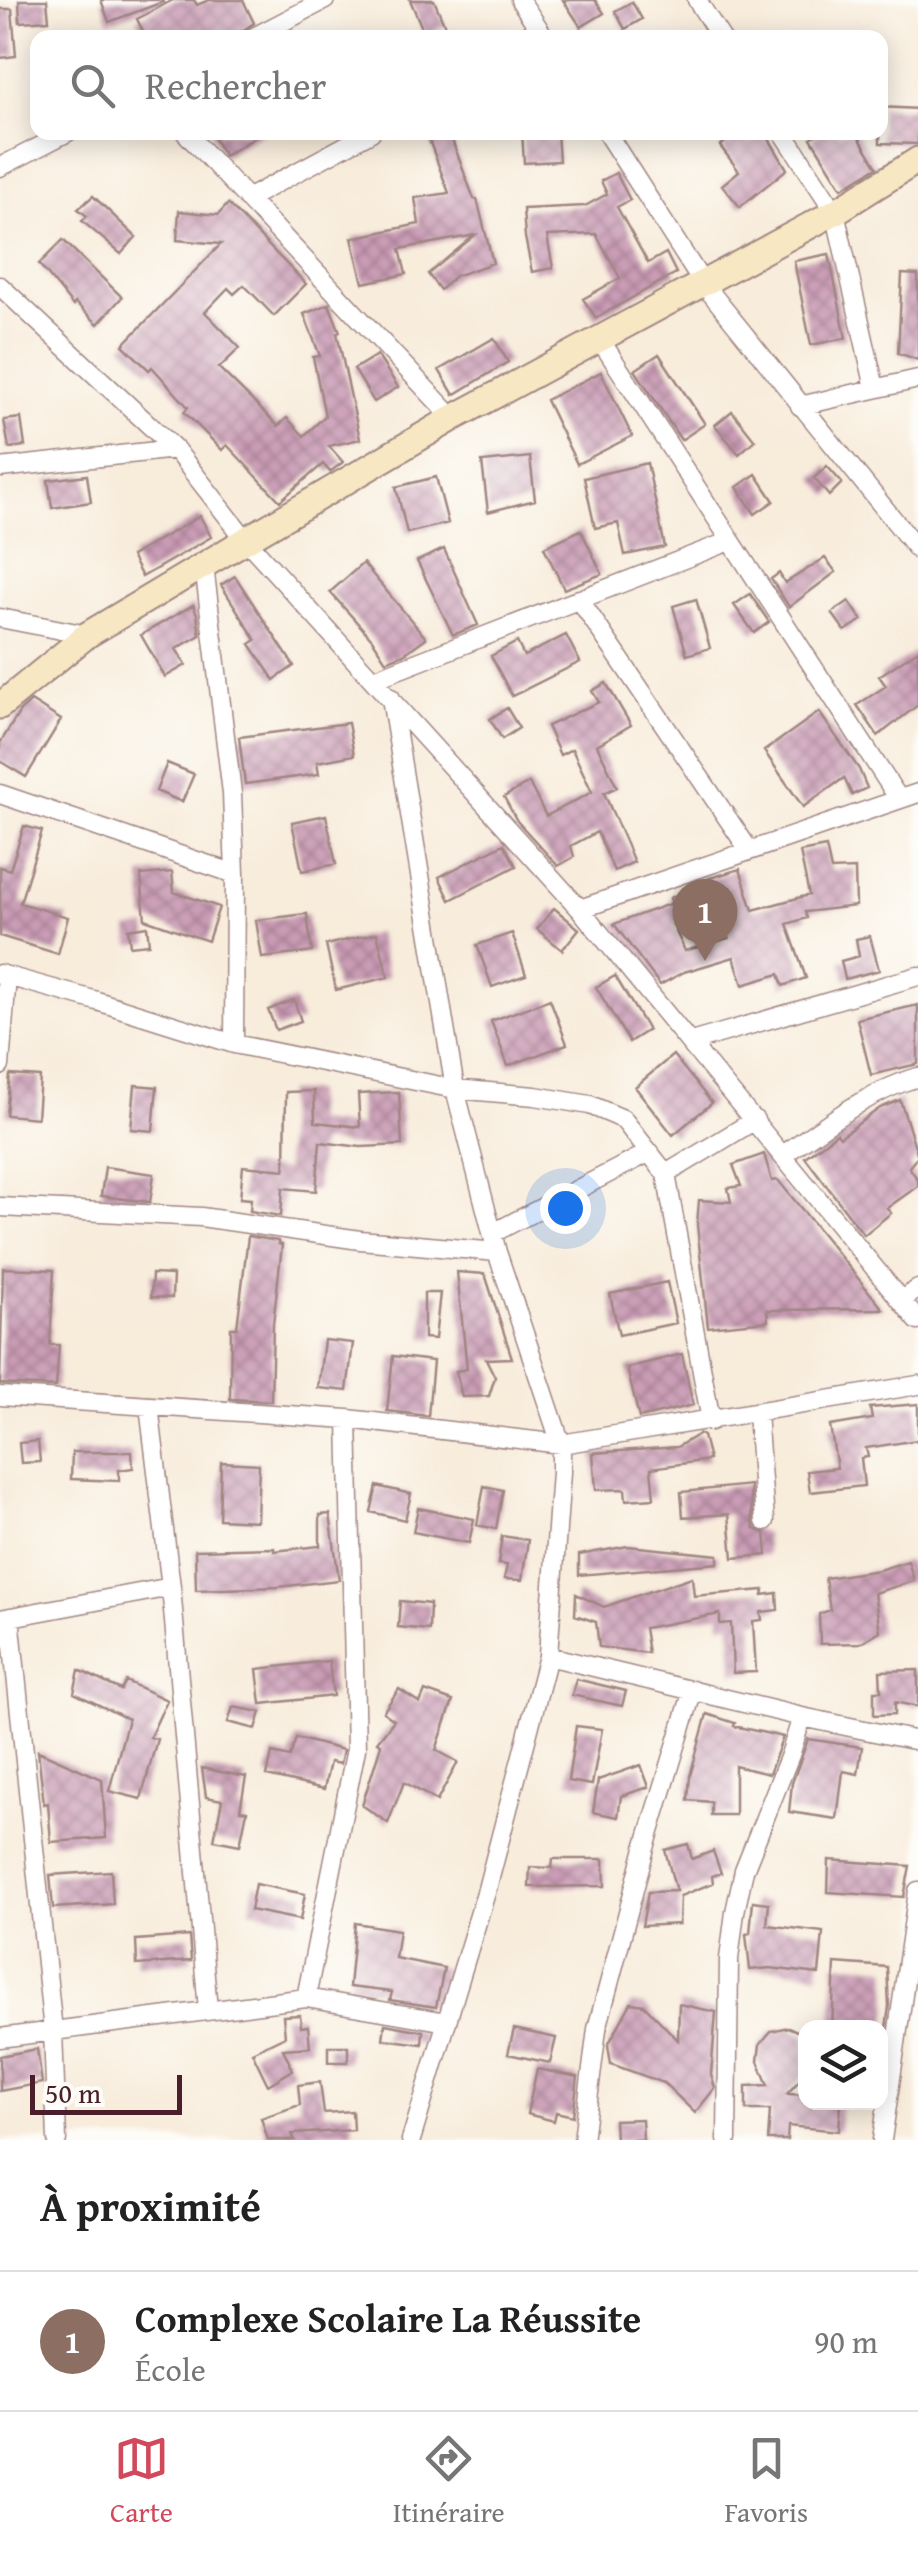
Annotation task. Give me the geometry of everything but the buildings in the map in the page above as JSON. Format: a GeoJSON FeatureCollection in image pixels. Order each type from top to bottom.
{"type":"FeatureCollection","features":[{"type":"Feature","properties":{"kind":"street"},"geometry":{"type":"LineString","coordinates":[[267,30],[325,0]]}},
{"type":"Feature","properties":{"kind":"street"},"geometry":{"type":"LineString","coordinates":[[520,0],[539,30]]}},
{"type":"Feature","properties":{"kind":"street"},"geometry":{"type":"LineString","coordinates":[[697,0],[717,30]]}},
{"type":"Feature","properties":{"kind":"street"},"geometry":{"type":"LineString","coordinates":[[0,168],[53,140]]}},
{"type":"Feature","properties":{"kind":"street"},"geometry":{"type":"LineString","coordinates":[[193,140],[453,418]]}},
{"type":"Feature","properties":{"kind":"street"},"geometry":{"type":"LineString","coordinates":[[247,198],[356,140]]}},
{"type":"Feature","properties":{"kind":"street"},"geometry":{"type":"LineString","coordinates":[[611,140],[702,282],[918,550]]}},
{"type":"Feature","properties":{"kind":"street"},"geometry":{"type":"LineString","coordinates":[[788,140],[835,212],[875,388]]}},
{"type":"Feature","properties":{"kind":"street"},"geometry":{"type":"LineString","coordinates":[[0,706],[87,635],[246,540],[453,418],[835,212],[918,160]]}},
{"type":"Feature","properties":{"kind":"street"},"geometry":{"type":"LineString","coordinates":[[0,286],[175,449],[246,540],[580,909],[918,1321]]}},
{"type":"Feature","properties":{"kind":"street"},"geometry":{"type":"LineString","coordinates":[[599,338],[899,799]]}},
{"type":"Feature","properties":{"kind":"street"},"geometry":{"type":"LineString","coordinates":[[800,406],[918,379]]}},
{"type":"Feature","properties":{"kind":"street"},"geometry":{"type":"LineString","coordinates":[[0,468],[175,449]]}},
{"type":"Feature","properties":{"kind":"street"},"geometry":{"type":"LineString","coordinates":[[374,680],[730,541]]}},
{"type":"Feature","properties":{"kind":"street"},"geometry":{"type":"LineString","coordinates":[[204,566],[225,715],[236,874],[234,1044]]}},
{"type":"Feature","properties":{"kind":"street"},"geometry":{"type":"LineString","coordinates":[[579,599],[750,850]]}},
{"type":"Feature","properties":{"kind":"street"},"geometry":{"type":"LineString","coordinates":[[0,618],[87,635]]}},
{"type":"Feature","properties":{"kind":"street"},"geometry":{"type":"LineString","coordinates":[[390,698],[455,1090],[495,1242],[560,1444],[548,1656],[487,1888],[411,2140]]}},
{"type":"Feature","properties":{"kind":"street"},"geometry":{"type":"LineString","coordinates":[[0,794],[236,874]]}},
{"type":"Feature","properties":{"kind":"street"},"geometry":{"type":"LineString","coordinates":[[580,909],[918,794]]}},
{"type":"Feature","properties":{"kind":"street"},"geometry":{"type":"LineString","coordinates":[[0,1066],[4,975],[234,1044],[455,1090],[590,1105],[623,1118],[666,1174],[711,1422]]}},
{"type":"Feature","properties":{"kind":"street"},"geometry":{"type":"LineString","coordinates":[[691,1042],[918,976]]}},
{"type":"Feature","properties":{"kind":"street"},"geometry":{"type":"LineString","coordinates":[[783,1156],[847,1110],[894,1084],[918,1077]]}},
{"type":"Feature","properties":{"kind":"street"},"geometry":{"type":"LineString","coordinates":[[666,1174],[755,1120]]}},
{"type":"Feature","properties":{"kind":"street"},"geometry":{"type":"LineString","coordinates":[[0,1207],[200,1217],[360,1240],[495,1242],[650,1152]]}},
{"type":"Feature","properties":{"kind":"street"},"geometry":{"type":"LineString","coordinates":[[901,1300],[918,1289]]}},
{"type":"Feature","properties":{"kind":"street"},"geometry":{"type":"LineString","coordinates":[[0,1396],[348,1419],[560,1444],[918,1385]]}},
{"type":"Feature","properties":{"kind":"street"},"geometry":{"type":"LineString","coordinates":[[149,1406],[171,1587],[208,2010]]}},
{"type":"Feature","properties":{"kind":"street"},"geometry":{"type":"LineString","coordinates":[[757,1413],[765,1521]]}},
{"type":"Feature","properties":{"kind":"street"},"geometry":{"type":"LineString","coordinates":[[306,1998],[356,1750],[348,1419]]}},
{"type":"Feature","properties":{"kind":"street"},"geometry":{"type":"LineString","coordinates":[[58,2140],[53,2031],[5,1618],[171,1587]]}},
{"type":"Feature","properties":{"kind":"street"},"geometry":{"type":"LineString","coordinates":[[548,1656],[802,1717],[918,1740]]}},
{"type":"Feature","properties":{"kind":"street"},"geometry":{"type":"LineString","coordinates":[[583,2140],[597,2028],[693,1690]]}},
{"type":"Feature","properties":{"kind":"street"},"geometry":{"type":"LineString","coordinates":[[728,2140],[729,1959],[735,1912],[744,1870],[802,1717]]}},
{"type":"Feature","properties":{"kind":"street"},"geometry":{"type":"LineString","coordinates":[[882,2140],[918,1891]]}},
{"type":"Feature","properties":{"kind":"street"},"geometry":{"type":"LineString","coordinates":[[0,2038],[306,1998],[448,2022]]}},
{"type":"Feature","properties":{"kind":"place","name":"Complexe Scolaire La Réussite"},"geometry":{"type":"Point","coordinates":[705,961]}}]}
